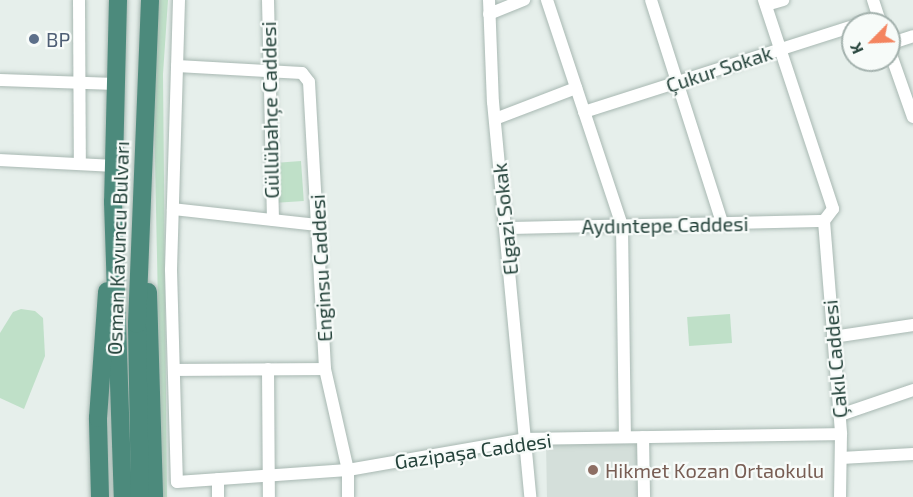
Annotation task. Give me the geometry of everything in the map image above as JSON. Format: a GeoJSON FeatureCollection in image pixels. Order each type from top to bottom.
{"type":"FeatureCollection","features":[{"type":"Feature","properties":{"kind":"highway","name":"Osman Kavuncu Bulvarı"},"geometry":{"type":"LineString","coordinates":[[118,0],[113,202],[123,497]]}},
{"type":"Feature","properties":{"kind":"highway","name":"Osman Kavuncu Bulvarı"},"geometry":{"type":"LineString","coordinates":[[140,497],[136,324],[150,0]]}},
{"type":"Feature","properties":{"kind":"highway"},"geometry":{"type":"LineString","coordinates":[[100,497],[98,418],[113,202]]}},
{"type":"Feature","properties":{"kind":"highway"},"geometry":{"type":"LineString","coordinates":[[140,204],[149,312],[154,497]]}},
{"type":"Feature","properties":{"kind":"street"},"geometry":{"type":"LineString","coordinates":[[79,0],[80,164]]}},
{"type":"Feature","properties":{"kind":"street"},"geometry":{"type":"LineString","coordinates":[[179,0],[173,209],[174,370],[325,369]]}},
{"type":"Feature","properties":{"kind":"street","name":"Güllübahçe Caddesi"},"geometry":{"type":"LineString","coordinates":[[268,0],[273,220]]}},
{"type":"Feature","properties":{"kind":"street","name":"Elgazi Sokak"},"geometry":{"type":"LineString","coordinates":[[489,0],[495,119],[530,497]]}},
{"type":"Feature","properties":{"kind":"street"},"geometry":{"type":"LineString","coordinates":[[489,14],[524,0]]}},
{"type":"Feature","properties":{"kind":"street"},"geometry":{"type":"LineString","coordinates":[[546,0],[622,226],[625,437]]}},
{"type":"Feature","properties":{"kind":"street"},"geometry":{"type":"LineString","coordinates":[[651,0],[722,223]]}},
{"type":"Feature","properties":{"kind":"street"},"geometry":{"type":"LineString","coordinates":[[780,49],[765,3],[783,0]]}},
{"type":"Feature","properties":{"kind":"street","name":"Çukur Sokak"},"geometry":{"type":"LineString","coordinates":[[584,112],[841,30]]}},
{"type":"Feature","properties":{"kind":"street","name":"Çakıl Caddesi"},"geometry":{"type":"LineString","coordinates":[[780,49],[833,209],[824,221],[840,415],[840,497]]}},
{"type":"Feature","properties":{"kind":"street","name":"Enginsu Caddesi"},"geometry":{"type":"LineString","coordinates":[[177,66],[302,73],[309,82],[325,369],[348,470],[348,497]]}},
{"type":"Feature","properties":{"kind":"street"},"geometry":{"type":"LineString","coordinates":[[897,72],[913,117]]}},
{"type":"Feature","properties":{"kind":"street"},"geometry":{"type":"LineString","coordinates":[[0,80],[116,84]]}},
{"type":"Feature","properties":{"kind":"street"},"geometry":{"type":"LineString","coordinates":[[495,119],[576,88]]}},
{"type":"Feature","properties":{"kind":"street"},"geometry":{"type":"LineString","coordinates":[[0,160],[114,166]]}},
{"type":"Feature","properties":{"kind":"street"},"geometry":{"type":"LineString","coordinates":[[173,209],[318,225]]}},
{"type":"Feature","properties":{"kind":"street","name":"Aydıntepe Caddesi"},"geometry":{"type":"LineString","coordinates":[[506,228],[824,221]]}},
{"type":"Feature","properties":{"kind":"street"},"geometry":{"type":"LineString","coordinates":[[833,337],[913,325]]}},
{"type":"Feature","properties":{"kind":"street"},"geometry":{"type":"LineString","coordinates":[[268,369],[268,497]]}},
{"type":"Feature","properties":{"kind":"street","name":"Gazipaşa Caddesi"},"geometry":{"type":"LineString","coordinates":[[174,370],[177,482],[348,470],[526,439],[841,434]]}},
{"type":"Feature","properties":{"kind":"street"},"geometry":{"type":"LineString","coordinates":[[840,415],[913,390]]}},
{"type":"Feature","properties":{"kind":"street"},"geometry":{"type":"LineString","coordinates":[[644,437],[644,497]]}},
{"type":"Feature","properties":{"kind":"street"},"geometry":{"type":"LineString","coordinates":[[841,458],[913,454]]}},
{"type":"Feature","properties":{"kind":"street"},"geometry":{"type":"LineString","coordinates":[[218,479],[218,497]]}},
{"type":"Feature","properties":{"kind":"shaded area","name":"Hikmet Kozan Ortaokulu"},"geometry":{"type":"Polygon","coordinates":[[[639,441],[640,497],[547,497],[546,443],[639,441]]]}},
{"type":"Feature","properties":{"kind":"green space"},"geometry":{"type":"Polygon","coordinates":[[[158,0],[168,0],[163,74],[167,497],[162,497],[153,64],[158,0]]]}},
{"type":"Feature","properties":{"kind":"green space"},"geometry":{"type":"Polygon","coordinates":[[[301,161],[304,201],[277,203],[274,163],[301,161]]]}},
{"type":"Feature","properties":{"kind":"green space"},"geometry":{"type":"Polygon","coordinates":[[[21,309],[35,311],[43,318],[45,356],[24,409],[0,398],[0,333],[13,312],[21,309]]]}},
{"type":"Feature","properties":{"kind":"green space"},"geometry":{"type":"Polygon","coordinates":[[[730,314],[732,343],[689,346],[687,317],[730,314]]]}},
{"type":"Feature","properties":{"kind":"place","name":"BP"},"geometry":{"type":"Point","coordinates":[34,39]}},
{"type":"Feature","properties":{"kind":"place","name":"Hikmet Kozan Ortaokulu"},"geometry":{"type":"Point","coordinates":[593,470]}}]}
